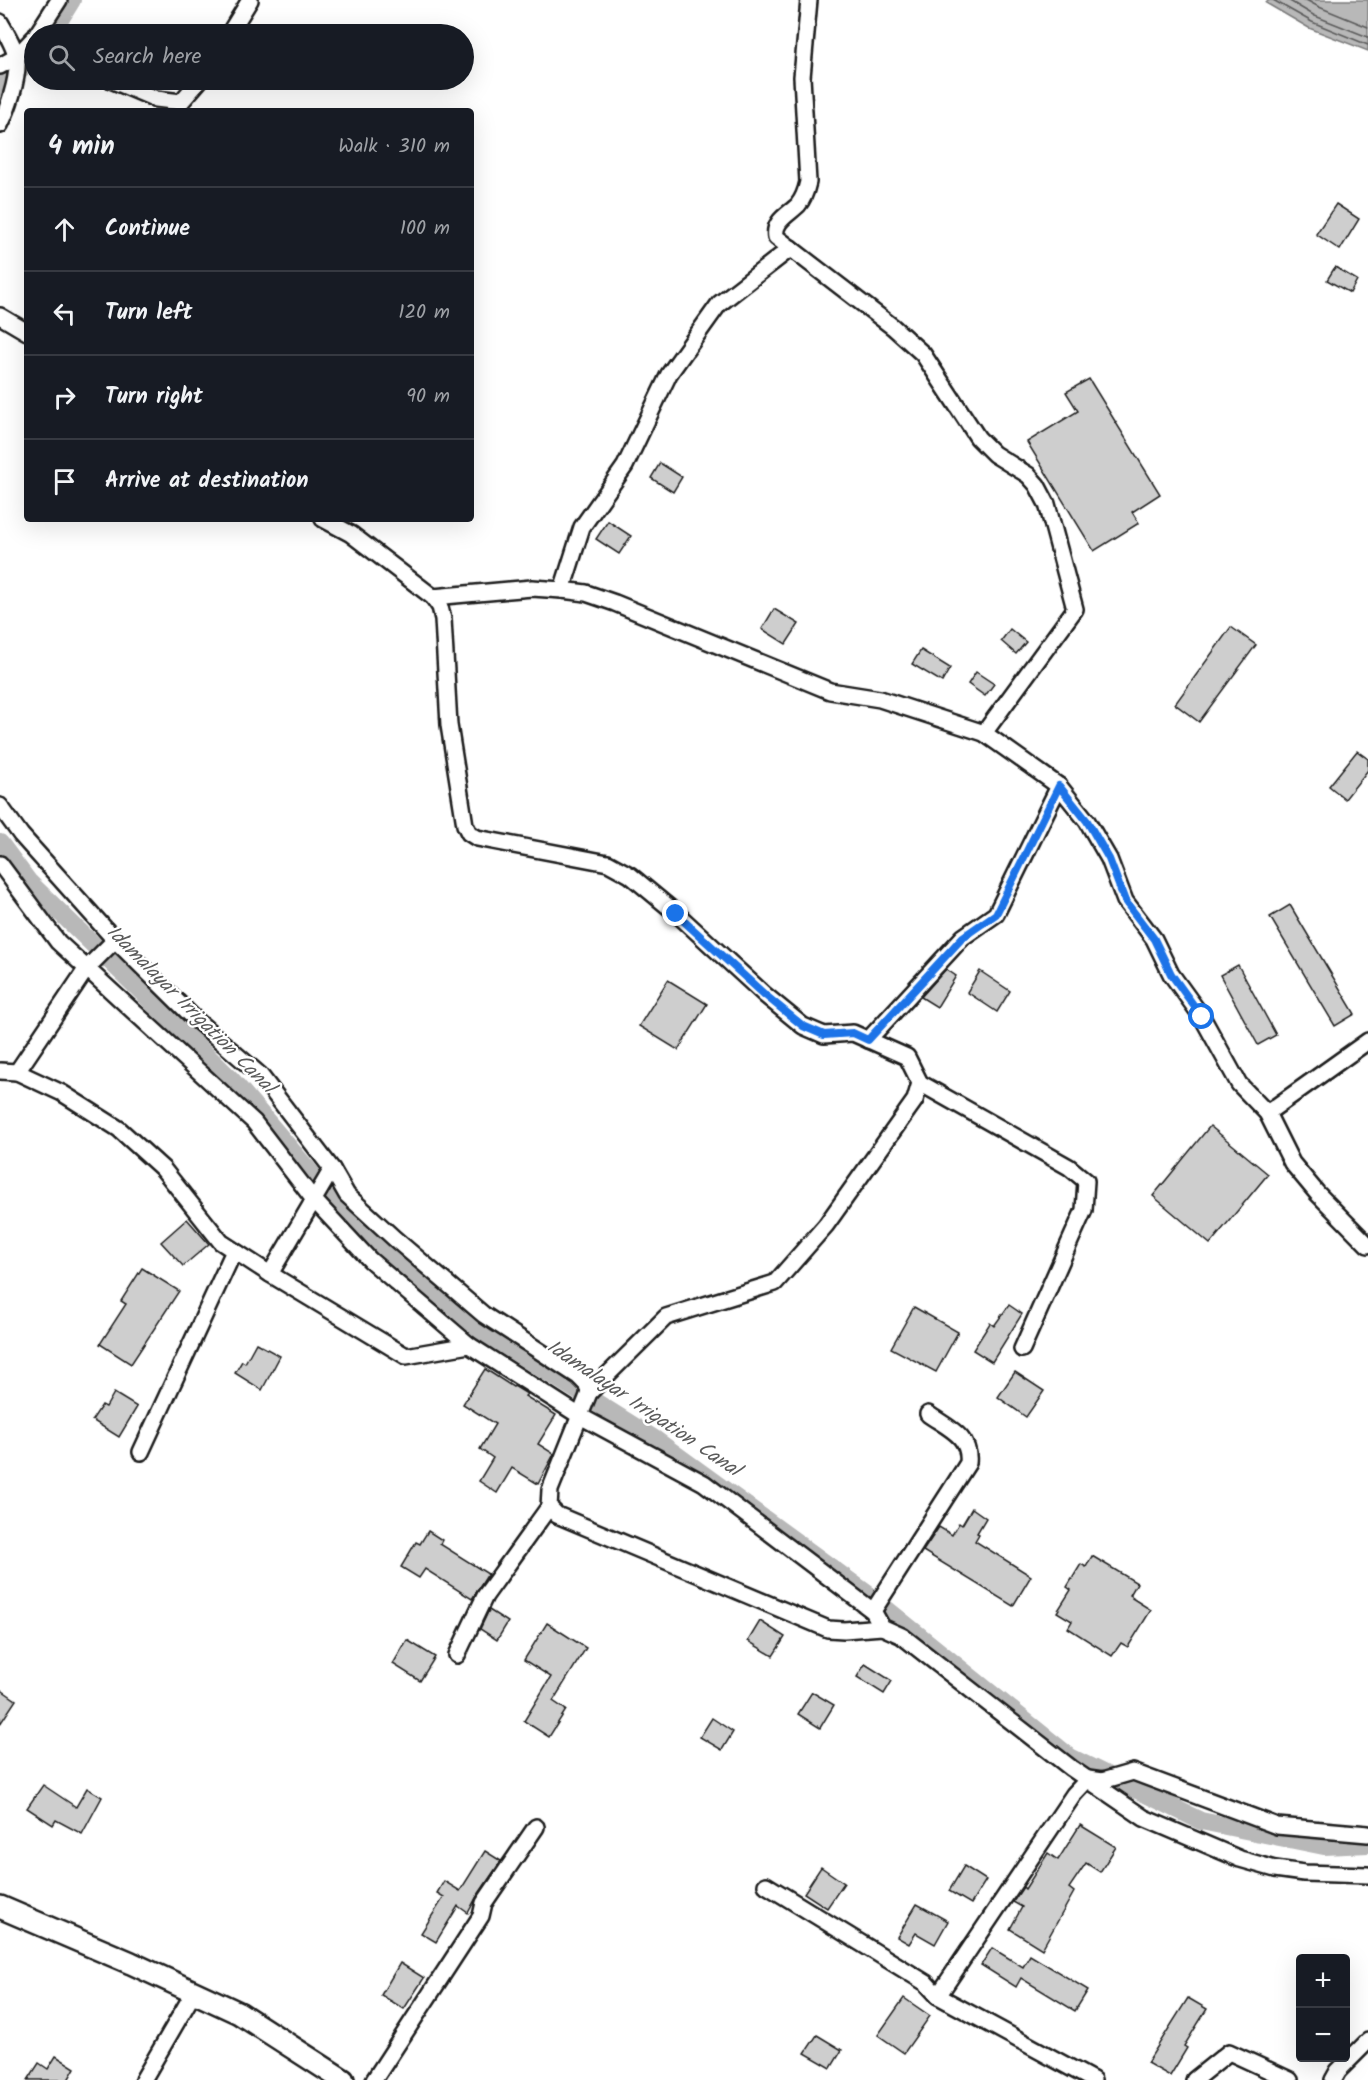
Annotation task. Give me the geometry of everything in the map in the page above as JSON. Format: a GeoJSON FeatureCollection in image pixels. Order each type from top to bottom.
{"type":"FeatureCollection","features":[{"type":"Feature","properties":{"kind":"main road"},"geometry":{"type":"LineString","coordinates":[[0,1907],[239,2013],[343,2080]]}},
{"type":"Feature","properties":{"kind":"street"},"geometry":{"type":"LineString","coordinates":[[44,24],[58,0]]}},
{"type":"Feature","properties":{"kind":"street"},"geometry":{"type":"LineString","coordinates":[[235,24],[250,0]]}},
{"type":"Feature","properties":{"kind":"street"},"geometry":{"type":"LineString","coordinates":[[809,0],[802,77],[808,182],[806,194],[800,204],[779,222],[775,229],[776,237],[893,327],[923,354],[978,438],[994,454],[1028,475],[1037,485],[1047,504],[1075,609],[984,733]]}},
{"type":"Feature","properties":{"kind":"street"},"geometry":{"type":"LineString","coordinates":[[3,27],[24,35]]}},
{"type":"Feature","properties":{"kind":"street"},"geometry":{"type":"LineString","coordinates":[[0,125],[10,105],[17,59],[3,27]]}},
{"type":"Feature","properties":{"kind":"street"},"geometry":{"type":"LineString","coordinates":[[0,66],[17,59],[24,51]]}},
{"type":"Feature","properties":{"kind":"street"},"geometry":{"type":"LineString","coordinates":[[135,90],[156,99],[181,102],[191,90]]}},
{"type":"Feature","properties":{"kind":"street"},"geometry":{"type":"LineString","coordinates":[[562,590],[582,527],[625,466],[669,374],[720,304],[791,248]]}},
{"type":"Feature","properties":{"kind":"street"},"geometry":{"type":"LineString","coordinates":[[0,316],[24,330]]}},
{"type":"Feature","properties":{"kind":"street"},"geometry":{"type":"LineString","coordinates":[[329,522],[351,534],[433,597],[441,607],[449,724],[465,825],[469,833],[477,838],[608,863],[630,875],[803,1026],[824,1035],[853,1033],[907,1057],[921,1083],[1069,1167],[1086,1181],[1084,1210],[1022,1349]]}},
{"type":"Feature","properties":{"kind":"street"},"geometry":{"type":"LineString","coordinates":[[433,597],[532,588],[586,593],[830,691],[880,699],[984,733],[1059,786],[1087,821],[1109,859],[1125,901],[1154,939],[1171,974],[1202,1017],[1239,1084],[1267,1113],[1292,1163],[1317,1193],[1368,1245]]}},
{"type":"Feature","properties":{"kind":"street"},"geometry":{"type":"LineString","coordinates":[[868,1040],[963,937],[996,914],[1059,786]]}},
{"type":"Feature","properties":{"kind":"street"},"geometry":{"type":"LineString","coordinates":[[0,806],[21,835],[115,940],[195,1019],[260,1075],[332,1169],[347,1195],[484,1315],[578,1376],[587,1385],[589,1393]]}},
{"type":"Feature","properties":{"kind":"street"},"geometry":{"type":"LineString","coordinates":[[0,864],[58,942],[254,1122],[314,1200],[370,1260],[469,1345],[580,1416],[704,1484],[873,1611],[882,1627]]}},
{"type":"Feature","properties":{"kind":"street"},"geometry":{"type":"LineString","coordinates":[[17,1072],[87,968],[115,940]]}},
{"type":"Feature","properties":{"kind":"street"},"geometry":{"type":"LineString","coordinates":[[1267,1113],[1368,1041]]}},
{"type":"Feature","properties":{"kind":"street"},"geometry":{"type":"LineString","coordinates":[[0,1071],[17,1072],[62,1093],[119,1129],[163,1169],[221,1242],[406,1356],[469,1345]]}},
{"type":"Feature","properties":{"kind":"street"},"geometry":{"type":"LineString","coordinates":[[457,1655],[485,1596],[549,1508],[550,1490],[589,1393],[666,1317],[775,1284],[826,1225],[915,1100],[921,1083]]}},
{"type":"Feature","properties":{"kind":"street"},"geometry":{"type":"LineString","coordinates":[[270,1274],[332,1169]]}},
{"type":"Feature","properties":{"kind":"street"},"geometry":{"type":"LineString","coordinates":[[141,1452],[234,1251]]}},
{"type":"Feature","properties":{"kind":"street"},"geometry":{"type":"LineString","coordinates":[[873,1611],[968,1463],[969,1451],[962,1437],[928,1414]]}},
{"type":"Feature","properties":{"kind":"street"},"geometry":{"type":"LineString","coordinates":[[549,1508],[557,1515],[828,1629],[882,1627],[902,1636],[1144,1818],[1240,1859],[1275,1869],[1304,1873],[1368,1875]]}},
{"type":"Feature","properties":{"kind":"street"},"geometry":{"type":"LineString","coordinates":[[938,1996],[1074,1794],[1095,1780],[1133,1773],[1277,1826],[1368,1834]]}},
{"type":"Feature","properties":{"kind":"street"},"geometry":{"type":"LineString","coordinates":[[374,2080],[481,1916],[484,1904],[536,1827]]}},
{"type":"Feature","properties":{"kind":"street"},"geometry":{"type":"LineString","coordinates":[[766,1886],[926,1983],[938,1996],[1093,2080]]}},
{"type":"Feature","properties":{"kind":"street"},"geometry":{"type":"LineString","coordinates":[[142,2080],[194,1992]]}},
{"type":"Feature","properties":{"kind":"street"},"geometry":{"type":"LineString","coordinates":[[1333,2080],[1338,2071],[1368,2041]]}},
{"type":"Feature","properties":{"kind":"street"},"geometry":{"type":"LineString","coordinates":[[1194,2080],[1229,2052],[1290,2080]]}},
{"type":"Feature","properties":{"kind":"water"},"geometry":{"type":"Polygon","coordinates":[[[1269,0],[1368,0],[1368,51],[1309,28],[1266,3],[1269,0]]]}},
{"type":"Feature","properties":{"kind":"building"},"geometry":{"type":"Polygon","coordinates":[[[1336,204],[1359,219],[1340,250],[1316,234],[1336,204]]]}},
{"type":"Feature","properties":{"kind":"building"},"geometry":{"type":"Polygon","coordinates":[[[1335,267],[1357,280],[1350,293],[1327,280],[1335,267]]]}},
{"type":"Feature","properties":{"kind":"building"},"geometry":{"type":"Polygon","coordinates":[[[1089,379],[1160,494],[1132,512],[1139,523],[1094,551],[1027,442],[1078,411],[1066,392],[1089,379]]]}},
{"type":"Feature","properties":{"kind":"building"},"geometry":{"type":"Polygon","coordinates":[[[660,463],[682,477],[673,492],[651,478],[660,463]]]}},
{"type":"Feature","properties":{"kind":"building"},"geometry":{"type":"Polygon","coordinates":[[[608,521],[631,536],[619,554],[596,539],[608,521]]]}},
{"type":"Feature","properties":{"kind":"building"},"geometry":{"type":"Polygon","coordinates":[[[774,609],[799,624],[786,644],[762,629],[774,609]]]}},
{"type":"Feature","properties":{"kind":"building"},"geometry":{"type":"Polygon","coordinates":[[[1231,627],[1256,645],[1199,722],[1175,704],[1231,627]]]}},
{"type":"Feature","properties":{"kind":"building"},"geometry":{"type":"Polygon","coordinates":[[[1010,629],[1026,642],[1016,654],[1001,641],[1010,629]]]}},
{"type":"Feature","properties":{"kind":"building"},"geometry":{"type":"Polygon","coordinates":[[[921,650],[950,668],[942,682],[912,664],[921,650]]]}},
{"type":"Feature","properties":{"kind":"building"},"geometry":{"type":"Polygon","coordinates":[[[976,672],[994,684],[985,696],[968,684],[976,672]]]}},
{"type":"Feature","properties":{"kind":"building"},"geometry":{"type":"Polygon","coordinates":[[[1357,751],[1368,759],[1368,770],[1345,799],[1329,786],[1357,751]]]}},
{"type":"Feature","properties":{"kind":"building"},"geometry":{"type":"Polygon","coordinates":[[[1290,905],[1355,1014],[1335,1026],[1270,917],[1290,905]]]}},
{"type":"Feature","properties":{"kind":"building"},"geometry":{"type":"Polygon","coordinates":[[[1238,965],[1276,1035],[1258,1045],[1220,975],[1238,965]]]}},
{"type":"Feature","properties":{"kind":"building"},"geometry":{"type":"Polygon","coordinates":[[[946,969],[956,976],[937,1007],[921,997],[946,969]]]}},
{"type":"Feature","properties":{"kind":"building"},"geometry":{"type":"Polygon","coordinates":[[[980,971],[1010,991],[997,1012],[967,992],[980,971]]]}},
{"type":"Feature","properties":{"kind":"building"},"geometry":{"type":"Polygon","coordinates":[[[668,980],[707,1004],[678,1050],[639,1026],[668,980]]]}},
{"type":"Feature","properties":{"kind":"building"},"geometry":{"type":"Polygon","coordinates":[[[1210,1126],[1268,1174],[1210,1244],[1153,1196],[1210,1126]]]}},
{"type":"Feature","properties":{"kind":"building"},"geometry":{"type":"Polygon","coordinates":[[[187,1219],[209,1244],[183,1266],[161,1242],[187,1219]]]}},
{"type":"Feature","properties":{"kind":"building"},"geometry":{"type":"Polygon","coordinates":[[[142,1268],[179,1291],[131,1364],[100,1344],[126,1304],[121,1301],[142,1268]]]}},
{"type":"Feature","properties":{"kind":"building"},"geometry":{"type":"Polygon","coordinates":[[[1009,1305],[1022,1314],[992,1362],[973,1350],[990,1323],[994,1326],[1009,1305]]]}},
{"type":"Feature","properties":{"kind":"building"},"geometry":{"type":"Polygon","coordinates":[[[914,1307],[958,1332],[936,1372],[891,1348],[914,1307]]]}},
{"type":"Feature","properties":{"kind":"building"},"geometry":{"type":"Polygon","coordinates":[[[256,1343],[280,1356],[262,1390],[235,1373],[242,1361],[245,1363],[256,1343]]]}},
{"type":"Feature","properties":{"kind":"building"},"geometry":{"type":"Polygon","coordinates":[[[485,1369],[527,1394],[525,1396],[556,1415],[538,1444],[554,1454],[538,1484],[512,1468],[497,1493],[479,1481],[493,1458],[480,1449],[495,1424],[463,1404],[485,1369]]]}},
{"type":"Feature","properties":{"kind":"building"},"geometry":{"type":"Polygon","coordinates":[[[1015,1372],[1044,1391],[1026,1417],[998,1397],[1015,1372]]]}},
{"type":"Feature","properties":{"kind":"building"},"geometry":{"type":"Polygon","coordinates":[[[114,1393],[137,1407],[119,1437],[92,1420],[102,1405],[106,1407],[114,1393]]]}},
{"type":"Feature","properties":{"kind":"building"},"geometry":{"type":"Polygon","coordinates":[[[972,1508],[986,1518],[975,1541],[1031,1576],[1013,1606],[923,1551],[939,1527],[952,1535],[959,1523],[962,1525],[972,1508]]]}},
{"type":"Feature","properties":{"kind":"building"},"geometry":{"type":"Polygon","coordinates":[[[428,1531],[442,1540],[440,1544],[488,1574],[472,1599],[425,1569],[419,1578],[401,1567],[416,1542],[420,1544],[428,1531]]]}},
{"type":"Feature","properties":{"kind":"building"},"geometry":{"type":"Polygon","coordinates":[[[1092,1556],[1137,1583],[1130,1595],[1151,1610],[1128,1647],[1121,1643],[1112,1656],[1068,1628],[1072,1621],[1057,1612],[1071,1590],[1067,1587],[1081,1564],[1086,1567],[1092,1556]]]}},
{"type":"Feature","properties":{"kind":"building"},"geometry":{"type":"Polygon","coordinates":[[[489,1610],[508,1622],[497,1640],[480,1629],[489,1610]]]}},
{"type":"Feature","properties":{"kind":"building"},"geometry":{"type":"Polygon","coordinates":[[[760,1621],[785,1637],[773,1656],[748,1641],[760,1621]]]}},
{"type":"Feature","properties":{"kind":"building"},"geometry":{"type":"Polygon","coordinates":[[[547,1623],[586,1648],[553,1701],[566,1710],[549,1737],[524,1721],[551,1677],[524,1660],[547,1623]]]}},
{"type":"Feature","properties":{"kind":"building"},"geometry":{"type":"Polygon","coordinates":[[[407,1640],[435,1657],[420,1681],[393,1664],[407,1640]]]}},
{"type":"Feature","properties":{"kind":"building"},"geometry":{"type":"Polygon","coordinates":[[[865,1664],[892,1681],[884,1694],[857,1677],[865,1664]]]}},
{"type":"Feature","properties":{"kind":"building"},"geometry":{"type":"Polygon","coordinates":[[[0,1689],[16,1700],[0,1724],[0,1689]]]}},
{"type":"Feature","properties":{"kind":"building"},"geometry":{"type":"Polygon","coordinates":[[[812,1692],[834,1705],[820,1728],[798,1714],[812,1692]]]}},
{"type":"Feature","properties":{"kind":"building"},"geometry":{"type":"Polygon","coordinates":[[[712,1718],[733,1732],[722,1750],[700,1737],[712,1718]]]}},
{"type":"Feature","properties":{"kind":"building"},"geometry":{"type":"Polygon","coordinates":[[[43,1785],[76,1807],[87,1788],[102,1797],[82,1834],[56,1820],[53,1825],[27,1808],[43,1785]]]}},
{"type":"Feature","properties":{"kind":"building"},"geometry":{"type":"Polygon","coordinates":[[[1080,1825],[1116,1847],[1100,1872],[1086,1863],[1069,1888],[1074,1892],[1042,1949],[1010,1929],[1022,1907],[1013,1902],[1023,1887],[1025,1889],[1048,1853],[1058,1860],[1080,1825]]]}},
{"type":"Feature","properties":{"kind":"building"},"geometry":{"type":"Polygon","coordinates":[[[485,1851],[501,1861],[468,1913],[458,1906],[436,1942],[421,1933],[444,1897],[437,1893],[444,1881],[460,1891],[485,1851]]]}},
{"type":"Feature","properties":{"kind":"building"},"geometry":{"type":"Polygon","coordinates":[[[964,1866],[986,1880],[971,1904],[949,1891],[964,1866]]]}},
{"type":"Feature","properties":{"kind":"building"},"geometry":{"type":"Polygon","coordinates":[[[821,1867],[844,1883],[827,1908],[804,1893],[821,1867]]]}},
{"type":"Feature","properties":{"kind":"building"},"geometry":{"type":"Polygon","coordinates":[[[917,1904],[948,1921],[935,1944],[916,1933],[909,1944],[897,1937],[917,1904]]]}},
{"type":"Feature","properties":{"kind":"building"},"geometry":{"type":"Polygon","coordinates":[[[992,1948],[1023,1967],[1030,1955],[1088,1990],[1075,2011],[1021,1978],[1016,1987],[981,1965],[992,1948]]]}},
{"type":"Feature","properties":{"kind":"building"},"geometry":{"type":"Polygon","coordinates":[[[400,1963],[424,1978],[404,2009],[381,1995],[400,1963]]]}},
{"type":"Feature","properties":{"kind":"building"},"geometry":{"type":"Polygon","coordinates":[[[904,1998],[930,2016],[904,2053],[878,2035],[904,1998]]]}},
{"type":"Feature","properties":{"kind":"building"},"geometry":{"type":"Polygon","coordinates":[[[1188,1998],[1207,2009],[1184,2046],[1187,2048],[1170,2076],[1147,2063],[1188,1998]]]}},
{"type":"Feature","properties":{"kind":"building"},"geometry":{"type":"Polygon","coordinates":[[[817,2035],[842,2050],[831,2068],[805,2053],[817,2035]]]}},
{"type":"Feature","properties":{"kind":"building"},"geometry":{"type":"Polygon","coordinates":[[[56,2056],[75,2068],[68,2080],[28,2080],[39,2063],[48,2069],[56,2056]]]}},
{"type":"Feature","properties":{"kind":"waterway","name":"Idamalayar Irrigation Canal"},"geometry":{"type":"LineString","coordinates":[[57,24],[72,0]]}},
{"type":"Feature","properties":{"kind":"waterway","name":"Idamalayar Irrigation Canal"},"geometry":{"type":"LineString","coordinates":[[0,87],[24,67]]}},
{"type":"Feature","properties":{"kind":"waterway","name":"Idamalayar Irrigation Canal"},"geometry":{"type":"LineString","coordinates":[[0,843],[29,882],[232,1080],[339,1206],[455,1314],[656,1440],[869,1595],[1070,1757],[1201,1821],[1324,1846],[1368,1844]]}},
{"type":"Feature","properties":{"kind":"route"},"geometry":{"type":"LineString","coordinates":[[676,914],[765,995],[803,1026],[824,1035],[853,1033],[868,1040],[963,937],[996,914],[1059,786],[1087,821],[1109,859],[1125,901],[1154,939],[1171,974],[1202,1017]]}}]}
